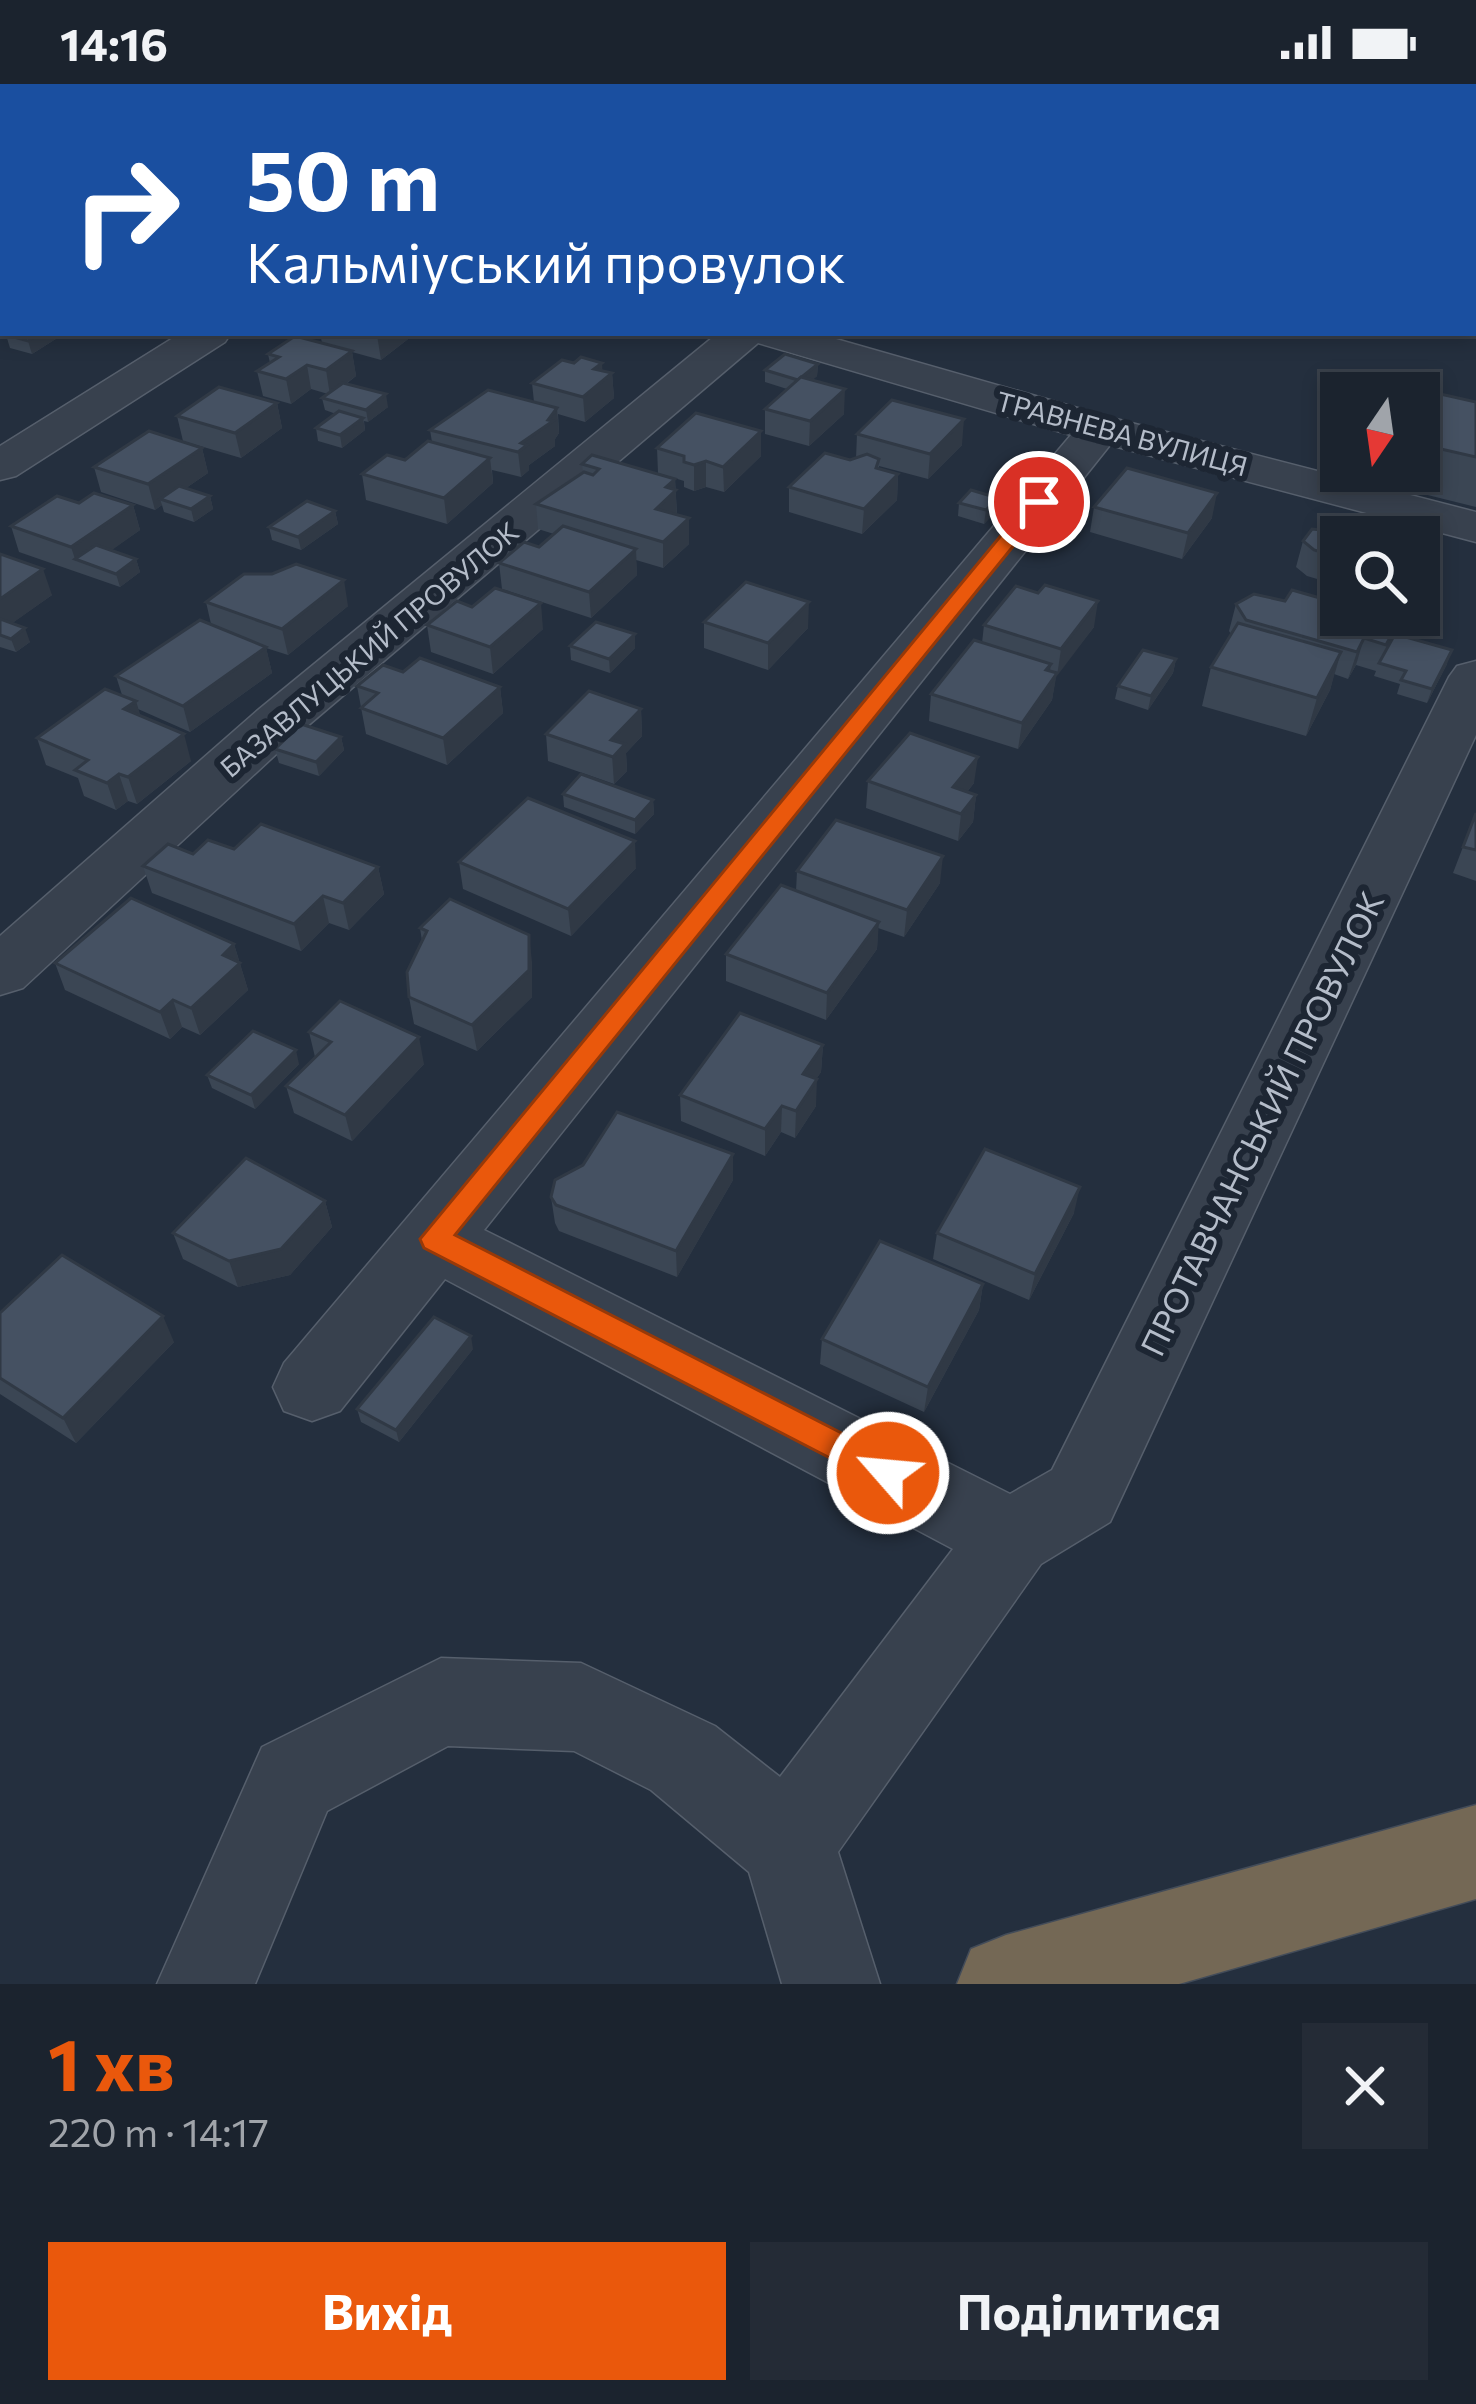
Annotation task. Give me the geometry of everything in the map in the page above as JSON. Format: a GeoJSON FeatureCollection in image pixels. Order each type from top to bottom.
{"type":"FeatureCollection","features":[{"type":"Feature","properties":{"kind":"highway"},"geometry":{"type":"LineString","coordinates":[[1006,1984],[1476,1852]]}},
{"type":"Feature","properties":{"kind":"street"},"geometry":{"type":"LineString","coordinates":[[0,466],[205,336]]}},
{"type":"Feature","properties":{"kind":"street","name":"БАЗАВЛУЦЬКИЙ ПРОВУЛОК"},"geometry":{"type":"LineString","coordinates":[[0,972],[278,722],[740,336]]}},
{"type":"Feature","properties":{"kind":"street","name":"ТРАВНЕВА ВУЛИЦЯ"},"geometry":{"type":"LineString","coordinates":[[779,336],[1100,429],[1476,527]]}},
{"type":"Feature","properties":{"kind":"street"},"geometry":{"type":"LineString","coordinates":[[312,1388],[1100,429]]}},
{"type":"Feature","properties":{"kind":"street","name":"ПРОТАВЧАНСЬКИЙ ПРОВУЛОК"},"geometry":{"type":"LineString","coordinates":[[1012,1537],[1081,1496],[1476,677]]}},
{"type":"Feature","properties":{"kind":"street"},"geometry":{"type":"LineString","coordinates":[[435,1239],[1012,1537],[788,1844]]}},
{"type":"Feature","properties":{"kind":"street"},"geometry":{"type":"LineString","coordinates":[[206,1984],[294,1779],[441,1702],[581,1708],[683,1758],[788,1844],[831,1984]]}},
{"type":"Feature","properties":{"kind":"building"},"geometry":{"type":"Polygon","coordinates":[[[295,336],[352,351],[326,370],[307,365],[286,379],[257,371],[279,357],[268,354],[295,336]]]}},
{"type":"Feature","properties":{"kind":"building"},"geometry":{"type":"Polygon","coordinates":[[[785,354],[818,364],[798,380],[765,370],[785,354]]]}},
{"type":"Feature","properties":{"kind":"building"},"geometry":{"type":"Polygon","coordinates":[[[581,357],[602,363],[594,369],[612,373],[583,397],[532,383],[562,360],[574,363],[581,357]]]}},
{"type":"Feature","properties":{"kind":"building"},"geometry":{"type":"Polygon","coordinates":[[[801,377],[845,389],[810,421],[765,409],[801,377]]]}},
{"type":"Feature","properties":{"kind":"building"},"geometry":{"type":"Polygon","coordinates":[[[343,383],[386,394],[366,410],[322,398],[343,383]]]}},
{"type":"Feature","properties":{"kind":"building"},"geometry":{"type":"Polygon","coordinates":[[[219,387],[277,403],[235,433],[177,416],[219,387]]]}},
{"type":"Feature","properties":{"kind":"building"},"geometry":{"type":"Polygon","coordinates":[[[488,390],[557,408],[548,420],[553,421],[521,443],[527,445],[518,452],[430,430],[488,390]]]}},
{"type":"Feature","properties":{"kind":"building"},"geometry":{"type":"Polygon","coordinates":[[[1440,394],[1476,402],[1476,457],[1440,449],[1440,394]]]}},
{"type":"Feature","properties":{"kind":"building"},"geometry":{"type":"Polygon","coordinates":[[[892,400],[964,419],[930,454],[857,434],[892,400]]]}},
{"type":"Feature","properties":{"kind":"building"},"geometry":{"type":"Polygon","coordinates":[[[339,411],[363,418],[340,435],[316,428],[339,411]]]}},
{"type":"Feature","properties":{"kind":"building"},"geometry":{"type":"Polygon","coordinates":[[[696,413],[761,431],[723,467],[706,461],[694,465],[684,462],[684,456],[657,448],[696,413]]]}},
{"type":"Feature","properties":{"kind":"building"},"geometry":{"type":"Polygon","coordinates":[[[149,431],[202,448],[148,484],[94,467],[149,431]]]}},
{"type":"Feature","properties":{"kind":"building"},"geometry":{"type":"Polygon","coordinates":[[[428,441],[490,458],[444,498],[362,474],[387,455],[405,460],[428,441]]]}},
{"type":"Feature","properties":{"kind":"building"},"geometry":{"type":"Polygon","coordinates":[[[825,453],[850,460],[867,454],[879,459],[876,468],[898,474],[864,509],[789,487],[825,453]]]}},
{"type":"Feature","properties":{"kind":"building"},"geometry":{"type":"Polygon","coordinates":[[[592,455],[675,479],[666,487],[676,490],[656,509],[689,518],[663,542],[536,504],[584,472],[593,475],[599,469],[582,464],[592,455]]]}},
{"type":"Feature","properties":{"kind":"building"},"geometry":{"type":"Polygon","coordinates":[[[1127,468],[1217,493],[1188,533],[1094,507],[1127,468]]]}},
{"type":"Feature","properties":{"kind":"building"},"geometry":{"type":"Polygon","coordinates":[[[179,486],[210,496],[191,509],[160,499],[179,486]]]}},
{"type":"Feature","properties":{"kind":"building"},"geometry":{"type":"Polygon","coordinates":[[[971,490],[998,498],[986,510],[959,503],[971,490]]]}},
{"type":"Feature","properties":{"kind":"building"},"geometry":{"type":"Polygon","coordinates":[[[94,493],[133,505],[71,547],[11,526],[57,496],[79,503],[94,493]]]}},
{"type":"Feature","properties":{"kind":"building"},"geometry":{"type":"Polygon","coordinates":[[[307,501],[335,511],[298,537],[269,527],[307,501]]]}},
{"type":"Feature","properties":{"kind":"building"},"geometry":{"type":"Polygon","coordinates":[[[563,526],[636,549],[589,592],[499,563],[524,542],[539,547],[563,526]]]}},
{"type":"Feature","properties":{"kind":"building"},"geometry":{"type":"Polygon","coordinates":[[[1312,529],[1320,530],[1320,552],[1303,541],[1312,529]]]}},
{"type":"Feature","properties":{"kind":"building"},"geometry":{"type":"Polygon","coordinates":[[[96,545],[136,559],[116,574],[75,559],[96,545]]]}},
{"type":"Feature","properties":{"kind":"building"},"geometry":{"type":"Polygon","coordinates":[[[0,554],[43,569],[0,599],[0,554]]]}},
{"type":"Feature","properties":{"kind":"building"},"geometry":{"type":"Polygon","coordinates":[[[296,564],[344,580],[282,629],[206,602],[244,574],[272,574],[296,564]]]}},
{"type":"Feature","properties":{"kind":"building"},"geometry":{"type":"Polygon","coordinates":[[[746,582],[809,602],[768,643],[704,622],[746,582]]]}},
{"type":"Feature","properties":{"kind":"building"},"geometry":{"type":"Polygon","coordinates":[[[1045,585],[1098,601],[1061,649],[984,625],[1016,586],[1038,593],[1045,585]]]}},
{"type":"Feature","properties":{"kind":"building"},"geometry":{"type":"Polygon","coordinates":[[[495,588],[541,603],[490,647],[427,625],[457,601],[472,607],[495,588]]]}},
{"type":"Feature","properties":{"kind":"building"},"geometry":{"type":"Polygon","coordinates":[[[1292,590],[1320,598],[1320,636],[1391,636],[1386,645],[1364,638],[1357,652],[1246,620],[1236,604],[1254,594],[1285,601],[1292,590]]]}},
{"type":"Feature","properties":{"kind":"building"},"geometry":{"type":"Polygon","coordinates":[[[0,619],[25,628],[11,639],[0,635],[0,619]]]}},
{"type":"Feature","properties":{"kind":"building"},"geometry":{"type":"Polygon","coordinates":[[[200,620],[266,647],[183,706],[116,676],[200,620]]]}},
{"type":"Feature","properties":{"kind":"building"},"geometry":{"type":"Polygon","coordinates":[[[596,622],[635,634],[609,659],[570,646],[596,622]]]}},
{"type":"Feature","properties":{"kind":"building"},"geometry":{"type":"Polygon","coordinates":[[[1238,623],[1341,652],[1317,698],[1211,667],[1238,623]]]}},
{"type":"Feature","properties":{"kind":"building"},"geometry":{"type":"Polygon","coordinates":[[[1394,636],[1452,650],[1432,689],[1401,680],[1406,671],[1379,663],[1394,636]]]}},
{"type":"Feature","properties":{"kind":"building"},"geometry":{"type":"Polygon","coordinates":[[[974,640],[1051,664],[1046,670],[1057,673],[1022,723],[931,694],[974,640]]]}},
{"type":"Feature","properties":{"kind":"building"},"geometry":{"type":"Polygon","coordinates":[[[1143,650],[1176,659],[1151,696],[1118,686],[1143,650]]]}},
{"type":"Feature","properties":{"kind":"building"},"geometry":{"type":"Polygon","coordinates":[[[420,658],[500,687],[443,738],[361,708],[378,693],[357,686],[383,665],[403,672],[420,658]]]}},
{"type":"Feature","properties":{"kind":"building"},"geometry":{"type":"Polygon","coordinates":[[[105,689],[136,701],[124,709],[184,734],[128,777],[119,774],[107,783],[75,770],[88,760],[37,738],[105,689]]]}},
{"type":"Feature","properties":{"kind":"building"},"geometry":{"type":"Polygon","coordinates":[[[589,691],[641,709],[611,740],[625,744],[613,757],[546,734],[589,691]]]}},
{"type":"Feature","properties":{"kind":"building"},"geometry":{"type":"Polygon","coordinates":[[[301,724],[341,737],[316,762],[275,749],[301,724]]]}},
{"type":"Feature","properties":{"kind":"building"},"geometry":{"type":"Polygon","coordinates":[[[910,733],[978,757],[953,787],[976,795],[961,814],[868,781],[910,733]]]}},
{"type":"Feature","properties":{"kind":"building"},"geometry":{"type":"Polygon","coordinates":[[[581,774],[653,800],[635,820],[563,794],[581,774]]]}},
{"type":"Feature","properties":{"kind":"building"},"geometry":{"type":"Polygon","coordinates":[[[528,798],[635,841],[568,909],[459,862],[528,798]]]}},
{"type":"Feature","properties":{"kind":"building"},"geometry":{"type":"Polygon","coordinates":[[[1476,813],[1476,850],[1463,847],[1476,813]]]}},
{"type":"Feature","properties":{"kind":"building"},"geometry":{"type":"Polygon","coordinates":[[[836,820],[943,856],[907,910],[797,871],[836,820]]]}},
{"type":"Feature","properties":{"kind":"building"},"geometry":{"type":"Polygon","coordinates":[[[261,824],[378,867],[343,903],[323,896],[294,924],[143,866],[168,844],[193,854],[208,840],[234,849],[261,824]]]}},
{"type":"Feature","properties":{"kind":"building"},"geometry":{"type":"Polygon","coordinates":[[[781,885],[879,922],[827,993],[726,954],[781,885]]]}},
{"type":"Feature","properties":{"kind":"building"},"geometry":{"type":"Polygon","coordinates":[[[131,898],[234,944],[223,955],[240,963],[191,1008],[173,1000],[160,1012],[55,963],[131,898]]]}},
{"type":"Feature","properties":{"kind":"building"},"geometry":{"type":"Polygon","coordinates":[[[450,899],[529,935],[529,970],[472,1025],[409,997],[407,972],[427,931],[420,928],[450,899]]]}},
{"type":"Feature","properties":{"kind":"building"},"geometry":{"type":"Polygon","coordinates":[[[340,1001],[419,1037],[345,1115],[286,1086],[331,1042],[309,1032],[340,1001]]]}},
{"type":"Feature","properties":{"kind":"building"},"geometry":{"type":"Polygon","coordinates":[[[740,1013],[823,1045],[803,1074],[817,1079],[796,1111],[782,1106],[765,1129],[680,1095],[740,1013]]]}},
{"type":"Feature","properties":{"kind":"building"},"geometry":{"type":"Polygon","coordinates":[[[253,1031],[296,1050],[251,1095],[207,1075],[253,1031]]]}},
{"type":"Feature","properties":{"kind":"building"},"geometry":{"type":"Polygon","coordinates":[[[617,1112],[733,1154],[676,1251],[556,1205],[551,1197],[555,1180],[583,1165],[617,1112]]]}},
{"type":"Feature","properties":{"kind":"building"},"geometry":{"type":"Polygon","coordinates":[[[985,1149],[1080,1187],[1035,1274],[937,1233],[985,1149]]]}},
{"type":"Feature","properties":{"kind":"building"},"geometry":{"type":"Polygon","coordinates":[[[246,1158],[325,1201],[281,1249],[229,1261],[173,1233],[246,1158]]]}},
{"type":"Feature","properties":{"kind":"building"},"geometry":{"type":"Polygon","coordinates":[[[880,1241],[983,1284],[928,1387],[822,1339],[880,1241]]]}},
{"type":"Feature","properties":{"kind":"building"},"geometry":{"type":"Polygon","coordinates":[[[62,1255],[163,1316],[63,1418],[0,1378],[0,1313],[62,1255]]]}},
{"type":"Feature","properties":{"kind":"building"},"geometry":{"type":"Polygon","coordinates":[[[434,1317],[471,1336],[396,1430],[357,1409],[434,1317]]]}},
{"type":"Feature","properties":{"kind":"route"},"geometry":{"type":"LineString","coordinates":[[888,1473],[435,1239],[1039,502]]}}]}
